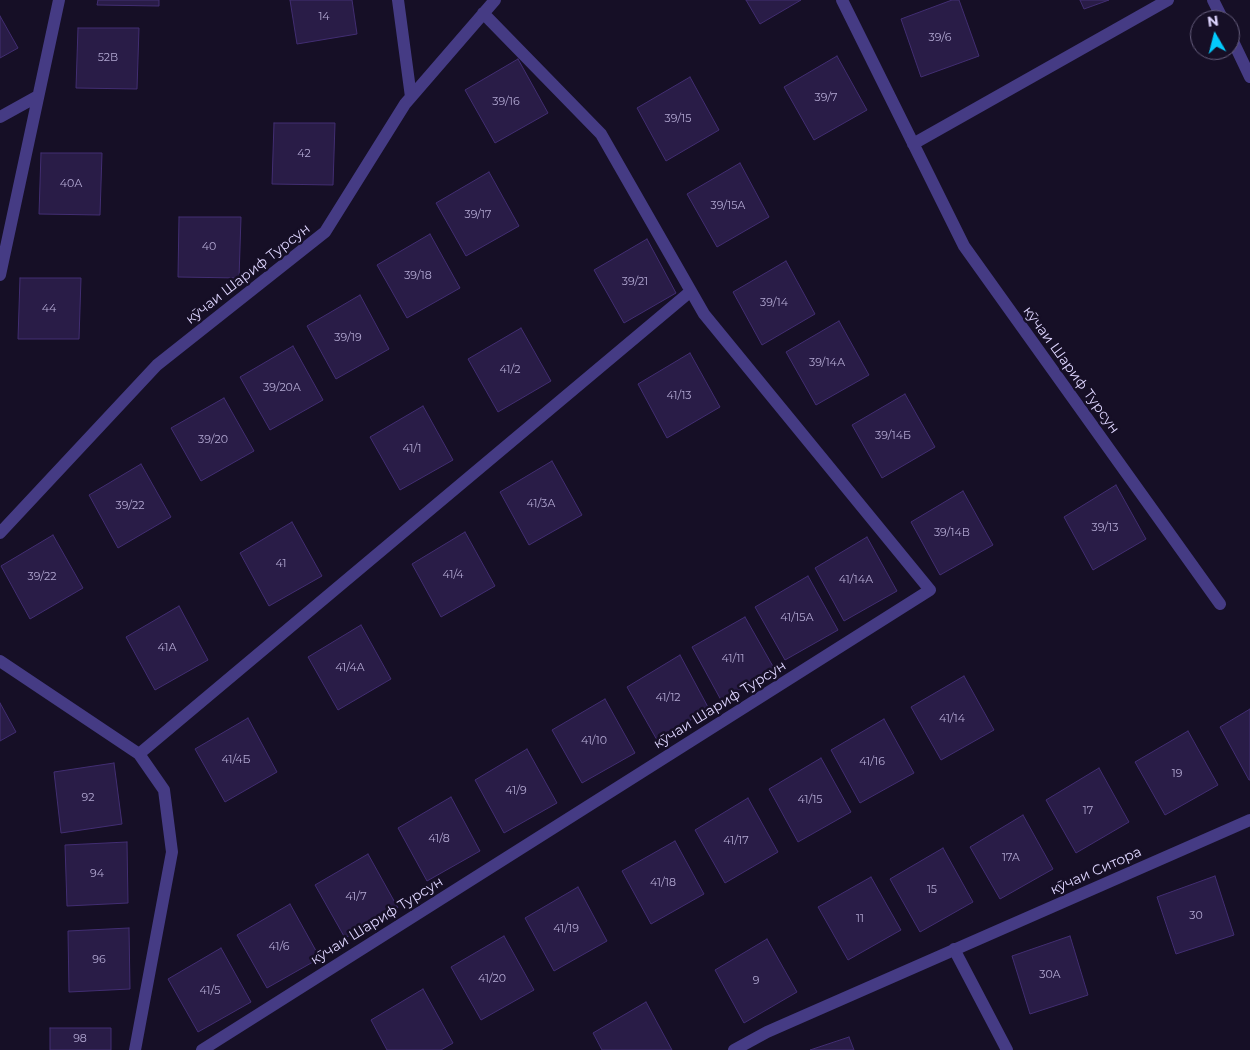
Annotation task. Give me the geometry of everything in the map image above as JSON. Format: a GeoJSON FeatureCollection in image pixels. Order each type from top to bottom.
{"type":"FeatureCollection","features":[{"type":"Feature","properties":{"kind":"street"},"geometry":{"type":"LineString","coordinates":[[0,275],[59,0]]}},
{"type":"Feature","properties":{"kind":"street"},"geometry":{"type":"LineString","coordinates":[[398,0],[411,97]]}},
{"type":"Feature","properties":{"kind":"street","name":"кӯчаи Шариф Турсун"},"geometry":{"type":"LineString","coordinates":[[0,533],[157,365],[325,232],[404,104],[495,0]]}},
{"type":"Feature","properties":{"kind":"street","name":"кӯчаи Шариф Турсун"},"geometry":{"type":"LineString","coordinates":[[842,0],[964,246],[1220,604]]}},
{"type":"Feature","properties":{"kind":"street"},"geometry":{"type":"LineString","coordinates":[[913,144],[1166,0]]}},
{"type":"Feature","properties":{"kind":"street","name":"кӯчаи Шариф Турсун"},"geometry":{"type":"LineString","coordinates":[[202,1050],[930,590],[704,314],[602,134],[483,13]]}},
{"type":"Feature","properties":{"kind":"street"},"geometry":{"type":"LineString","coordinates":[[1240,56],[1250,77]]}},
{"type":"Feature","properties":{"kind":"street"},"geometry":{"type":"LineString","coordinates":[[0,117],[38,96]]}},
{"type":"Feature","properties":{"kind":"street"},"geometry":{"type":"LineString","coordinates":[[139,754],[691,291]]}},
{"type":"Feature","properties":{"kind":"street"},"geometry":{"type":"LineString","coordinates":[[0,661],[139,754],[164,790],[172,852],[135,1050]]}},
{"type":"Feature","properties":{"kind":"street","name":"кӯчаи Ситора"},"geometry":{"type":"LineString","coordinates":[[734,1050],[767,1032],[1250,820]]}},
{"type":"Feature","properties":{"kind":"street"},"geometry":{"type":"LineString","coordinates":[[954,949],[1007,1050]]}},
{"type":"Feature","properties":{"kind":"building"},"geometry":{"type":"Polygon","coordinates":[[[98,0],[159,0],[159,6],[97,5],[98,0]]]}},
{"type":"Feature","properties":{"kind":"building"},"geometry":{"type":"Polygon","coordinates":[[[290,0],[352,0],[357,34],[297,44],[290,0]]]}},
{"type":"Feature","properties":{"kind":"building"},"geometry":{"type":"Polygon","coordinates":[[[746,0],[801,0],[760,24],[746,0]]]}},
{"type":"Feature","properties":{"kind":"building"},"geometry":{"type":"Polygon","coordinates":[[[952,0],[959,0],[979,56],[921,77],[901,19],[952,0]]]}},
{"type":"Feature","properties":{"kind":"building"},"geometry":{"type":"Polygon","coordinates":[[[1080,0],[1109,0],[1084,9],[1080,0]]]}},
{"type":"Feature","properties":{"kind":"building"},"geometry":{"type":"Polygon","coordinates":[[[0,16],[18,48],[0,58],[0,16]]]}},
{"type":"Feature","properties":{"kind":"building"},"geometry":{"type":"Polygon","coordinates":[[[78,28],[139,28],[137,89],[76,88],[78,28]]]}},
{"type":"Feature","properties":{"kind":"building"},"geometry":{"type":"Polygon","coordinates":[[[837,56],[867,110],[814,140],[784,87],[837,56]]]}},
{"type":"Feature","properties":{"kind":"building"},"geometry":{"type":"Polygon","coordinates":[[[518,59],[548,113],[495,143],[465,90],[518,59]]]}},
{"type":"Feature","properties":{"kind":"building"},"geometry":{"type":"Polygon","coordinates":[[[690,77],[719,130],[666,161],[637,108],[690,77]]]}},
{"type":"Feature","properties":{"kind":"building"},"geometry":{"type":"Polygon","coordinates":[[[274,123],[335,123],[333,185],[272,184],[274,123]]]}},
{"type":"Feature","properties":{"kind":"building"},"geometry":{"type":"Polygon","coordinates":[[[41,153],[102,153],[100,215],[39,214],[41,153]]]}},
{"type":"Feature","properties":{"kind":"building"},"geometry":{"type":"Polygon","coordinates":[[[740,163],[769,217],[717,247],[687,194],[740,163]]]}},
{"type":"Feature","properties":{"kind":"building"},"geometry":{"type":"Polygon","coordinates":[[[489,172],[519,226],[466,256],[436,203],[489,172]]]}},
{"type":"Feature","properties":{"kind":"building"},"geometry":{"type":"Polygon","coordinates":[[[179,217],[241,217],[239,278],[178,277],[179,217]]]}},
{"type":"Feature","properties":{"kind":"building"},"geometry":{"type":"Polygon","coordinates":[[[430,234],[460,288],[407,318],[377,265],[430,234]]]}},
{"type":"Feature","properties":{"kind":"building"},"geometry":{"type":"Polygon","coordinates":[[[647,239],[676,293],[624,323],[594,270],[647,239]]]}},
{"type":"Feature","properties":{"kind":"building"},"geometry":{"type":"Polygon","coordinates":[[[786,261],[815,314],[762,345],[733,292],[786,261]]]}},
{"type":"Feature","properties":{"kind":"building"},"geometry":{"type":"Polygon","coordinates":[[[20,278],[81,278],[79,339],[18,339],[20,278]]]}},
{"type":"Feature","properties":{"kind":"building"},"geometry":{"type":"Polygon","coordinates":[[[360,295],[389,349],[336,379],[307,326],[360,295]]]}},
{"type":"Feature","properties":{"kind":"building"},"geometry":{"type":"Polygon","coordinates":[[[839,321],[869,375],[816,405],[786,352],[839,321]]]}},
{"type":"Feature","properties":{"kind":"building"},"geometry":{"type":"Polygon","coordinates":[[[521,328],[551,381],[498,412],[468,359],[521,328]]]}},
{"type":"Feature","properties":{"kind":"building"},"geometry":{"type":"Polygon","coordinates":[[[293,346],[323,400],[270,430],[240,377],[293,346]]]}},
{"type":"Feature","properties":{"kind":"building"},"geometry":{"type":"Polygon","coordinates":[[[690,353],[720,407],[667,438],[638,384],[690,353]]]}},
{"type":"Feature","properties":{"kind":"building"},"geometry":{"type":"Polygon","coordinates":[[[905,394],[935,447],[882,478],[852,425],[905,394]]]}},
{"type":"Feature","properties":{"kind":"building"},"geometry":{"type":"Polygon","coordinates":[[[224,398],[254,451],[201,481],[171,428],[224,398]]]}},
{"type":"Feature","properties":{"kind":"building"},"geometry":{"type":"Polygon","coordinates":[[[423,406],[453,460],[400,490],[370,437],[423,406]]]}},
{"type":"Feature","properties":{"kind":"building"},"geometry":{"type":"Polygon","coordinates":[[[552,461],[582,515],[529,545],[500,492],[552,461]]]}},
{"type":"Feature","properties":{"kind":"building"},"geometry":{"type":"Polygon","coordinates":[[[141,464],[171,517],[118,548],[89,495],[141,464]]]}},
{"type":"Feature","properties":{"kind":"building"},"geometry":{"type":"Polygon","coordinates":[[[1116,485],[1146,539],[1093,570],[1064,517],[1116,485]]]}},
{"type":"Feature","properties":{"kind":"building"},"geometry":{"type":"Polygon","coordinates":[[[963,491],[993,545],[940,575],[911,522],[963,491]]]}},
{"type":"Feature","properties":{"kind":"building"},"geometry":{"type":"Polygon","coordinates":[[[292,522],[322,576],[269,606],[240,553],[292,522]]]}},
{"type":"Feature","properties":{"kind":"building"},"geometry":{"type":"Polygon","coordinates":[[[465,532],[495,586],[441,617],[412,564],[465,532]]]}},
{"type":"Feature","properties":{"kind":"building"},"geometry":{"type":"Polygon","coordinates":[[[53,535],[83,588],[30,619],[1,566],[53,535]]]}},
{"type":"Feature","properties":{"kind":"building"},"geometry":{"type":"Polygon","coordinates":[[[867,537],[897,591],[844,621],[815,568],[867,537]]]}},
{"type":"Feature","properties":{"kind":"building"},"geometry":{"type":"Polygon","coordinates":[[[808,576],[838,630],[785,660],[755,607],[808,576]]]}},
{"type":"Feature","properties":{"kind":"building"},"geometry":{"type":"Polygon","coordinates":[[[179,606],[208,660],[155,690],[126,637],[179,606]]]}},
{"type":"Feature","properties":{"kind":"building"},"geometry":{"type":"Polygon","coordinates":[[[745,617],[775,670],[721,700],[692,647],[745,617]]]}},
{"type":"Feature","properties":{"kind":"building"},"geometry":{"type":"Polygon","coordinates":[[[361,625],[391,679],[338,710],[308,657],[361,625]]]}},
{"type":"Feature","properties":{"kind":"building"},"geometry":{"type":"Polygon","coordinates":[[[680,655],[709,709],[657,740],[627,687],[680,655]]]}},
{"type":"Feature","properties":{"kind":"building"},"geometry":{"type":"Polygon","coordinates":[[[964,676],[994,730],[941,760],[911,707],[964,676]]]}},
{"type":"Feature","properties":{"kind":"building"},"geometry":{"type":"Polygon","coordinates":[[[605,699],[635,753],[582,783],[552,730],[605,699]]]}},
{"type":"Feature","properties":{"kind":"building"},"geometry":{"type":"Polygon","coordinates":[[[0,703],[16,732],[0,741],[0,703]]]}},
{"type":"Feature","properties":{"kind":"building"},"geometry":{"type":"Polygon","coordinates":[[[1250,709],[1250,780],[1249,780],[1220,727],[1250,709]]]}},
{"type":"Feature","properties":{"kind":"building"},"geometry":{"type":"Polygon","coordinates":[[[248,718],[277,772],[225,802],[195,749],[248,718]]]}},
{"type":"Feature","properties":{"kind":"building"},"geometry":{"type":"Polygon","coordinates":[[[884,719],[914,773],[860,803],[831,750],[884,719]]]}},
{"type":"Feature","properties":{"kind":"building"},"geometry":{"type":"Polygon","coordinates":[[[1188,731],[1218,785],[1165,815],[1135,762],[1188,731]]]}},
{"type":"Feature","properties":{"kind":"building"},"geometry":{"type":"Polygon","coordinates":[[[527,749],[557,803],[504,833],[475,780],[527,749]]]}},
{"type":"Feature","properties":{"kind":"building"},"geometry":{"type":"Polygon","coordinates":[[[821,758],[851,812],[798,842],[769,789],[821,758]]]}},
{"type":"Feature","properties":{"kind":"building"},"geometry":{"type":"Polygon","coordinates":[[[114,763],[122,824],[61,833],[54,772],[114,763]]]}},
{"type":"Feature","properties":{"kind":"building"},"geometry":{"type":"Polygon","coordinates":[[[1099,768],[1129,822],[1076,853],[1046,800],[1099,768]]]}},
{"type":"Feature","properties":{"kind":"building"},"geometry":{"type":"Polygon","coordinates":[[[451,797],[480,851],[427,881],[398,828],[451,797]]]}},
{"type":"Feature","properties":{"kind":"building"},"geometry":{"type":"Polygon","coordinates":[[[748,798],[778,852],[725,883],[695,830],[748,798]]]}},
{"type":"Feature","properties":{"kind":"building"},"geometry":{"type":"Polygon","coordinates":[[[1023,815],[1053,869],[1000,899],[970,847],[1023,815]]]}},
{"type":"Feature","properties":{"kind":"building"},"geometry":{"type":"Polygon","coordinates":[[[675,841],[704,894],[651,924],[622,871],[675,841]]]}},
{"type":"Feature","properties":{"kind":"building"},"geometry":{"type":"Polygon","coordinates":[[[127,842],[128,903],[67,906],[65,845],[127,842]]]}},
{"type":"Feature","properties":{"kind":"building"},"geometry":{"type":"Polygon","coordinates":[[[943,848],[973,902],[920,932],[890,879],[943,848]]]}},
{"type":"Feature","properties":{"kind":"building"},"geometry":{"type":"Polygon","coordinates":[[[368,854],[398,908],[345,938],[315,885],[368,854]]]}},
{"type":"Feature","properties":{"kind":"building"},"geometry":{"type":"Polygon","coordinates":[[[1215,876],[1234,935],[1176,954],[1157,897],[1215,876]]]}},
{"type":"Feature","properties":{"kind":"building"},"geometry":{"type":"Polygon","coordinates":[[[871,877],[901,930],[848,960],[818,907],[871,877]]]}},
{"type":"Feature","properties":{"kind":"building"},"geometry":{"type":"Polygon","coordinates":[[[578,887],[607,941],[554,971],[525,918],[578,887]]]}},
{"type":"Feature","properties":{"kind":"building"},"geometry":{"type":"Polygon","coordinates":[[[290,904],[320,958],[267,988],[237,935],[290,904]]]}},
{"type":"Feature","properties":{"kind":"building"},"geometry":{"type":"Polygon","coordinates":[[[129,928],[130,989],[69,992],[68,931],[129,928]]]}},
{"type":"Feature","properties":{"kind":"building"},"geometry":{"type":"Polygon","coordinates":[[[504,936],[534,990],[481,1020],[451,967],[504,936]]]}},
{"type":"Feature","properties":{"kind":"building"},"geometry":{"type":"Polygon","coordinates":[[[1070,936],[1088,995],[1030,1014],[1012,956],[1070,936]]]}},
{"type":"Feature","properties":{"kind":"building"},"geometry":{"type":"Polygon","coordinates":[[[767,939],[797,992],[744,1023],[715,970],[767,939]]]}},
{"type":"Feature","properties":{"kind":"building"},"geometry":{"type":"Polygon","coordinates":[[[221,948],[251,1002],[198,1032],[168,979],[221,948]]]}},
{"type":"Feature","properties":{"kind":"building"},"geometry":{"type":"Polygon","coordinates":[[[423,989],[453,1043],[441,1050],[387,1050],[371,1020],[423,989]]]}},
{"type":"Feature","properties":{"kind":"building"},"geometry":{"type":"Polygon","coordinates":[[[646,1002],[672,1050],[602,1050],[593,1033],[646,1002]]]}},
{"type":"Feature","properties":{"kind":"building"},"geometry":{"type":"Polygon","coordinates":[[[50,1028],[111,1028],[111,1050],[50,1050],[50,1028]]]}},
{"type":"Feature","properties":{"kind":"building"},"geometry":{"type":"Polygon","coordinates":[[[849,1037],[854,1050],[810,1050],[849,1037]]]}}]}
